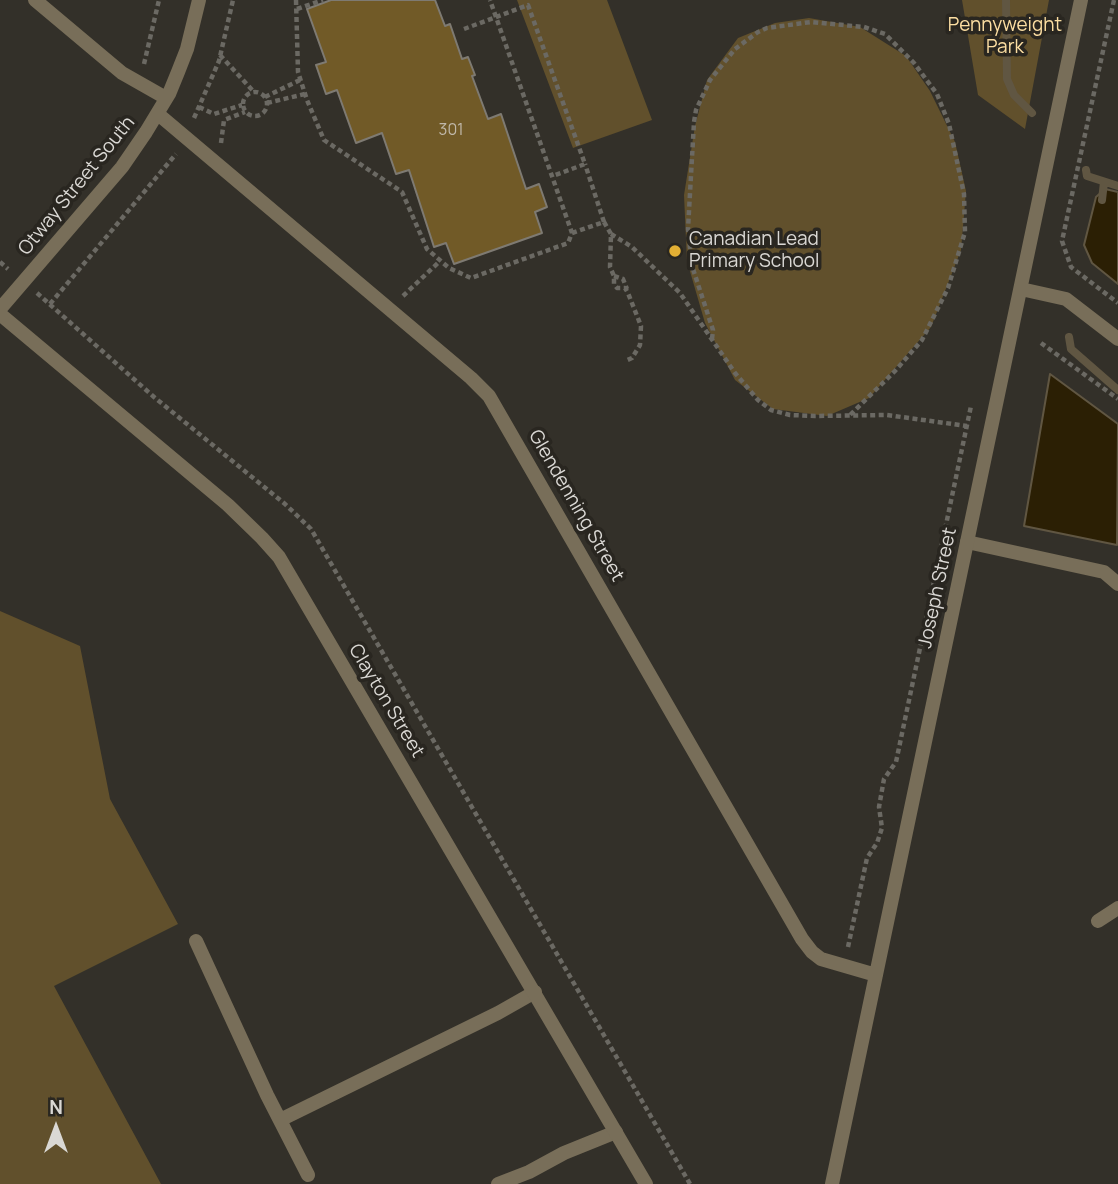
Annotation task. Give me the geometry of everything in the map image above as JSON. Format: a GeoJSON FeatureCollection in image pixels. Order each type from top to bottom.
{"type":"FeatureCollection","features":[{"type":"Feature","properties":{"kind":"street"},"geometry":{"type":"LineString","coordinates":[[35,0],[122,73],[166,99]]}},
{"type":"Feature","properties":{"kind":"street","name":"Otway Street South"},"geometry":{"type":"LineString","coordinates":[[0,312],[122,167],[158,114],[187,48],[199,0]]}},
{"type":"Feature","properties":{"kind":"street","name":"Joseph Street"},"geometry":{"type":"LineString","coordinates":[[832,1184],[1081,0]]}},
{"type":"Feature","properties":{"kind":"street","name":"Glendenning Street"},"geometry":{"type":"LineString","coordinates":[[158,114],[489,396],[802,939],[821,959],[876,975]]}},
{"type":"Feature","properties":{"kind":"street"},"geometry":{"type":"LineString","coordinates":[[1021,289],[1066,299],[1118,339]]}},
{"type":"Feature","properties":{"kind":"street","name":"Clayton Street"},"geometry":{"type":"LineString","coordinates":[[0,312],[228,505],[279,557],[646,1184]]}},
{"type":"Feature","properties":{"kind":"street"},"geometry":{"type":"LineString","coordinates":[[967,542],[1104,572],[1118,584]]}},
{"type":"Feature","properties":{"kind":"street"},"geometry":{"type":"LineString","coordinates":[[1098,921],[1118,908]]}},
{"type":"Feature","properties":{"kind":"street"},"geometry":{"type":"LineString","coordinates":[[196,941],[279,1120],[308,1175]]}},
{"type":"Feature","properties":{"kind":"street"},"geometry":{"type":"LineString","coordinates":[[279,1120],[498,1013],[535,992]]}},
{"type":"Feature","properties":{"kind":"street"},"geometry":{"type":"LineString","coordinates":[[498,1184],[616,1132]]}},
{"type":"Feature","properties":{"kind":"path"},"geometry":{"type":"LineString","coordinates":[[139,84],[159,0]]}},
{"type":"Feature","properties":{"kind":"path"},"geometry":{"type":"LineString","coordinates":[[50,304],[179,150],[220,55],[233,0]]}},
{"type":"Feature","properties":{"kind":"path"},"geometry":{"type":"LineString","coordinates":[[296,0],[298,72],[324,140],[402,192],[427,248],[449,268],[471,278],[568,243],[572,233],[489,0]]}},
{"type":"Feature","properties":{"kind":"path"},"geometry":{"type":"LineString","coordinates":[[297,9],[323,0]]}},
{"type":"Feature","properties":{"kind":"path"},"geometry":{"type":"LineString","coordinates":[[1114,0],[1062,241],[1071,267],[1118,303]]}},
{"type":"Feature","properties":{"kind":"path"},"geometry":{"type":"LineString","coordinates":[[464,29],[527,3],[604,222],[611,233],[632,247],[671,284],[699,319],[735,373],[758,400],[771,410],[790,415],[887,415],[967,426]]}},
{"type":"Feature","properties":{"kind":"path"},"geometry":{"type":"LineString","coordinates":[[712,339],[713,330],[692,266],[688,229],[694,122],[696,110],[710,79],[735,48],[767,28],[811,22],[864,27],[885,34],[914,63],[937,94],[949,124],[961,183],[965,232],[944,297],[922,340],[850,415]]}},
{"type":"Feature","properties":{"kind":"path"},"geometry":{"type":"LineString","coordinates":[[220,55],[254,92]]}},
{"type":"Feature","properties":{"kind":"path"},"geometry":{"type":"LineString","coordinates":[[266,100],[300,80]]}},
{"type":"Feature","properties":{"kind":"path"},"geometry":{"type":"LineString","coordinates":[[254,92],[260,92],[266,100],[265,111],[259,116],[251,116],[245,112],[242,105],[245,95],[254,92]]}},
{"type":"Feature","properties":{"kind":"path"},"geometry":{"type":"LineString","coordinates":[[266,100],[305,94]]}},
{"type":"Feature","properties":{"kind":"path"},"geometry":{"type":"LineString","coordinates":[[199,107],[215,114],[242,105]]}},
{"type":"Feature","properties":{"kind":"path"},"geometry":{"type":"LineString","coordinates":[[221,112],[224,120],[221,130],[222,144]]}},
{"type":"Feature","properties":{"kind":"path"},"geometry":{"type":"LineString","coordinates":[[224,120],[245,112]]}},
{"type":"Feature","properties":{"kind":"path"},"geometry":{"type":"LineString","coordinates":[[553,176],[585,164]]}},
{"type":"Feature","properties":{"kind":"path"},"geometry":{"type":"LineString","coordinates":[[572,233],[604,222]]}},
{"type":"Feature","properties":{"kind":"path"},"geometry":{"type":"LineString","coordinates":[[611,233],[610,267],[614,284],[617,288],[625,288],[641,326],[640,345],[632,358],[625,361]]}},
{"type":"Feature","properties":{"kind":"path"},"geometry":{"type":"LineString","coordinates":[[403,296],[440,261]]}},
{"type":"Feature","properties":{"kind":"path"},"geometry":{"type":"LineString","coordinates":[[1041,343],[1118,399]]}},
{"type":"Feature","properties":{"kind":"path"},"geometry":{"type":"LineString","coordinates":[[848,948],[867,858],[877,843],[882,828],[879,807],[884,779],[896,762],[971,407]]}},
{"type":"Feature","properties":{"kind":"green space"},"geometry":{"type":"Polygon","coordinates":[[[517,0],[607,0],[652,120],[573,148],[517,0]]]}},
{"type":"Feature","properties":{"kind":"green space","name":"Pennyweight Park"},"geometry":{"type":"Polygon","coordinates":[[[962,0],[1049,0],[1025,129],[978,95],[962,0]]]}},
{"type":"Feature","properties":{"kind":"green space"},"geometry":{"type":"Polygon","coordinates":[[[809,18],[860,27],[906,56],[930,91],[955,142],[966,191],[961,250],[931,327],[869,398],[827,416],[773,409],[735,380],[705,323],[687,261],[684,195],[695,126],[707,80],[738,38],[775,23],[809,18]]]}},
{"type":"Feature","properties":{"kind":"green space"},"geometry":{"type":"Polygon","coordinates":[[[0,611],[80,646],[110,799],[178,924],[54,986],[161,1184],[0,1184],[0,611]]]}},
{"type":"Feature","properties":{"kind":"shaded area"},"geometry":{"type":"Polygon","coordinates":[[[1105,189],[1118,192],[1118,284],[1092,263],[1084,245],[1096,197],[1105,189]]]}},
{"type":"Feature","properties":{"kind":"shaded area"},"geometry":{"type":"Polygon","coordinates":[[[1050,374],[1118,424],[1117,545],[1024,526],[1050,374]]]}},
{"type":"Feature","properties":{"kind":"building"},"geometry":{"type":"Polygon","coordinates":[[[331,0],[435,0],[445,26],[450,24],[462,59],[468,57],[488,119],[501,114],[526,189],[539,184],[547,207],[535,212],[542,233],[454,264],[446,243],[434,247],[409,170],[396,174],[382,133],[356,143],[337,90],[326,94],[316,65],[326,62],[307,9],[331,0]]]}},
{"type":"Feature","properties":{"kind":"waterway"},"geometry":{"type":"LineString","coordinates":[[1006,0],[1007,79],[1014,95],[1032,113]]}},
{"type":"Feature","properties":{"kind":"waterway"},"geometry":{"type":"LineString","coordinates":[[1086,170],[1087,176],[1118,186]]}},
{"type":"Feature","properties":{"kind":"waterway"},"geometry":{"type":"LineString","coordinates":[[1102,200],[1104,182]]}},
{"type":"Feature","properties":{"kind":"waterway"},"geometry":{"type":"LineString","coordinates":[[1069,337],[1071,349],[1118,390]]}},
{"type":"Feature","properties":{"kind":"place","name":"Canadian Lead Primary School"},"geometry":{"type":"Point","coordinates":[675,251]}}]}
